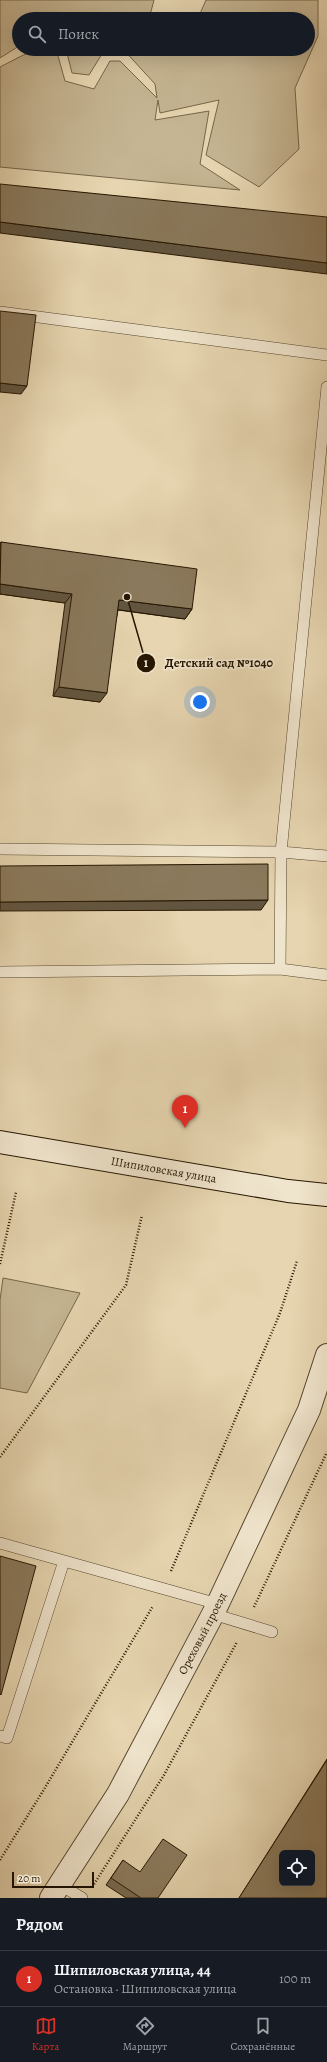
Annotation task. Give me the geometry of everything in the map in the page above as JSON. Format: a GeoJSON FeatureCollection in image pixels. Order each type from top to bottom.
{"type":"FeatureCollection","features":[{"type":"Feature","properties":{"kind":"street","name":"Шипиловская улица"},"geometry":{"type":"LineString","coordinates":[[0,1142],[288,1191],[327,1195]]}},
{"type":"Feature","properties":{"kind":"street","name":"Ореховый проезд"},"geometry":{"type":"LineString","coordinates":[[55,1891],[118,1794],[216,1609],[309,1410],[327,1355]]}},
{"type":"Feature","properties":{"kind":"lane"},"geometry":{"type":"LineString","coordinates":[[0,312],[327,355]]}},
{"type":"Feature","properties":{"kind":"lane"},"geometry":{"type":"LineString","coordinates":[[280,969],[281,852],[327,386]]}},
{"type":"Feature","properties":{"kind":"lane"},"geometry":{"type":"LineString","coordinates":[[0,849],[281,852],[327,856]]}},
{"type":"Feature","properties":{"kind":"lane"},"geometry":{"type":"LineString","coordinates":[[0,972],[280,969],[327,975]]}},
{"type":"Feature","properties":{"kind":"lane"},"geometry":{"type":"LineString","coordinates":[[0,1543],[64,1561],[216,1609],[246,1624],[272,1632]]}},
{"type":"Feature","properties":{"kind":"lane"},"geometry":{"type":"LineString","coordinates":[[0,1736],[7,1738],[64,1561]]}},
{"type":"Feature","properties":{"kind":"lane"},"geometry":{"type":"LineString","coordinates":[[55,1891],[82,1898]]}},
{"type":"Feature","properties":{"kind":"path"},"geometry":{"type":"LineString","coordinates":[[0,1264],[16,1192]]}},
{"type":"Feature","properties":{"kind":"path"},"geometry":{"type":"LineString","coordinates":[[0,1457],[126,1285],[142,1215]]}},
{"type":"Feature","properties":{"kind":"path"},"geometry":{"type":"LineString","coordinates":[[94,1885],[164,1775],[246,1624],[327,1452]]}},
{"type":"Feature","properties":{"kind":"shaded area"},"geometry":{"type":"Polygon","coordinates":[[[0,0],[154,0],[151,12],[12,12],[12,50],[0,58],[0,0]]]}},
{"type":"Feature","properties":{"kind":"shaded area"},"geometry":{"type":"Polygon","coordinates":[[[206,0],[318,0],[318,36],[315,43],[315,12],[201,12],[206,0]]]}},
{"type":"Feature","properties":{"kind":"shaded area"},"geometry":{"type":"Polygon","coordinates":[[[21,56],[58,56],[65,81],[94,89],[110,61],[120,61],[157,98],[155,84],[129,56],[309,56],[295,88],[299,149],[259,187],[206,155],[219,100],[160,113],[158,100],[155,120],[209,111],[200,164],[240,190],[0,167],[0,67],[21,56]]]}},
{"type":"Feature","properties":{"kind":"shaded area"},"geometry":{"type":"Polygon","coordinates":[[[68,56],[101,56],[89,75],[72,73],[68,56]]]}},
{"type":"Feature","properties":{"kind":"shaded area"},"geometry":{"type":"Polygon","coordinates":[[[3,1278],[80,1293],[27,1393],[0,1388],[0,1300],[3,1278]]]}},
{"type":"Feature","properties":{"kind":"building"},"geometry":{"type":"Polygon","coordinates":[[[0,184],[327,217],[327,263],[0,222],[0,184]]]}},
{"type":"Feature","properties":{"kind":"building"},"geometry":{"type":"Polygon","coordinates":[[[0,311],[36,315],[27,386],[0,383],[0,311]]]}},
{"type":"Feature","properties":{"kind":"building"},"geometry":{"type":"Polygon","coordinates":[[[1,542],[197,569],[192,609],[119,600],[107,693],[59,687],[72,594],[0,584],[1,542]]]}},
{"type":"Feature","properties":{"kind":"building"},"geometry":{"type":"Polygon","coordinates":[[[268,864],[268,900],[0,902],[0,866],[268,864]]]}},
{"type":"Feature","properties":{"kind":"building"},"geometry":{"type":"Polygon","coordinates":[[[0,1556],[36,1566],[1,1695],[0,1694],[0,1556]]]}},
{"type":"Feature","properties":{"kind":"building"},"geometry":{"type":"Polygon","coordinates":[[[327,1760],[327,1898],[239,1898],[327,1760]]]}},
{"type":"Feature","properties":{"kind":"building"},"geometry":{"type":"Polygon","coordinates":[[[163,1839],[187,1855],[158,1898],[141,1898],[111,1878],[123,1860],[140,1872],[163,1839]]]}},
{"type":"Feature","properties":{"kind":"place","name":"Детский сад №1040"},"geometry":{"type":"Point","coordinates":[127,597]}},
{"type":"Feature","properties":{"kind":"place","name":"Шипиловская улица, 44"},"geometry":{"type":"Point","coordinates":[185,1128]}}]}
